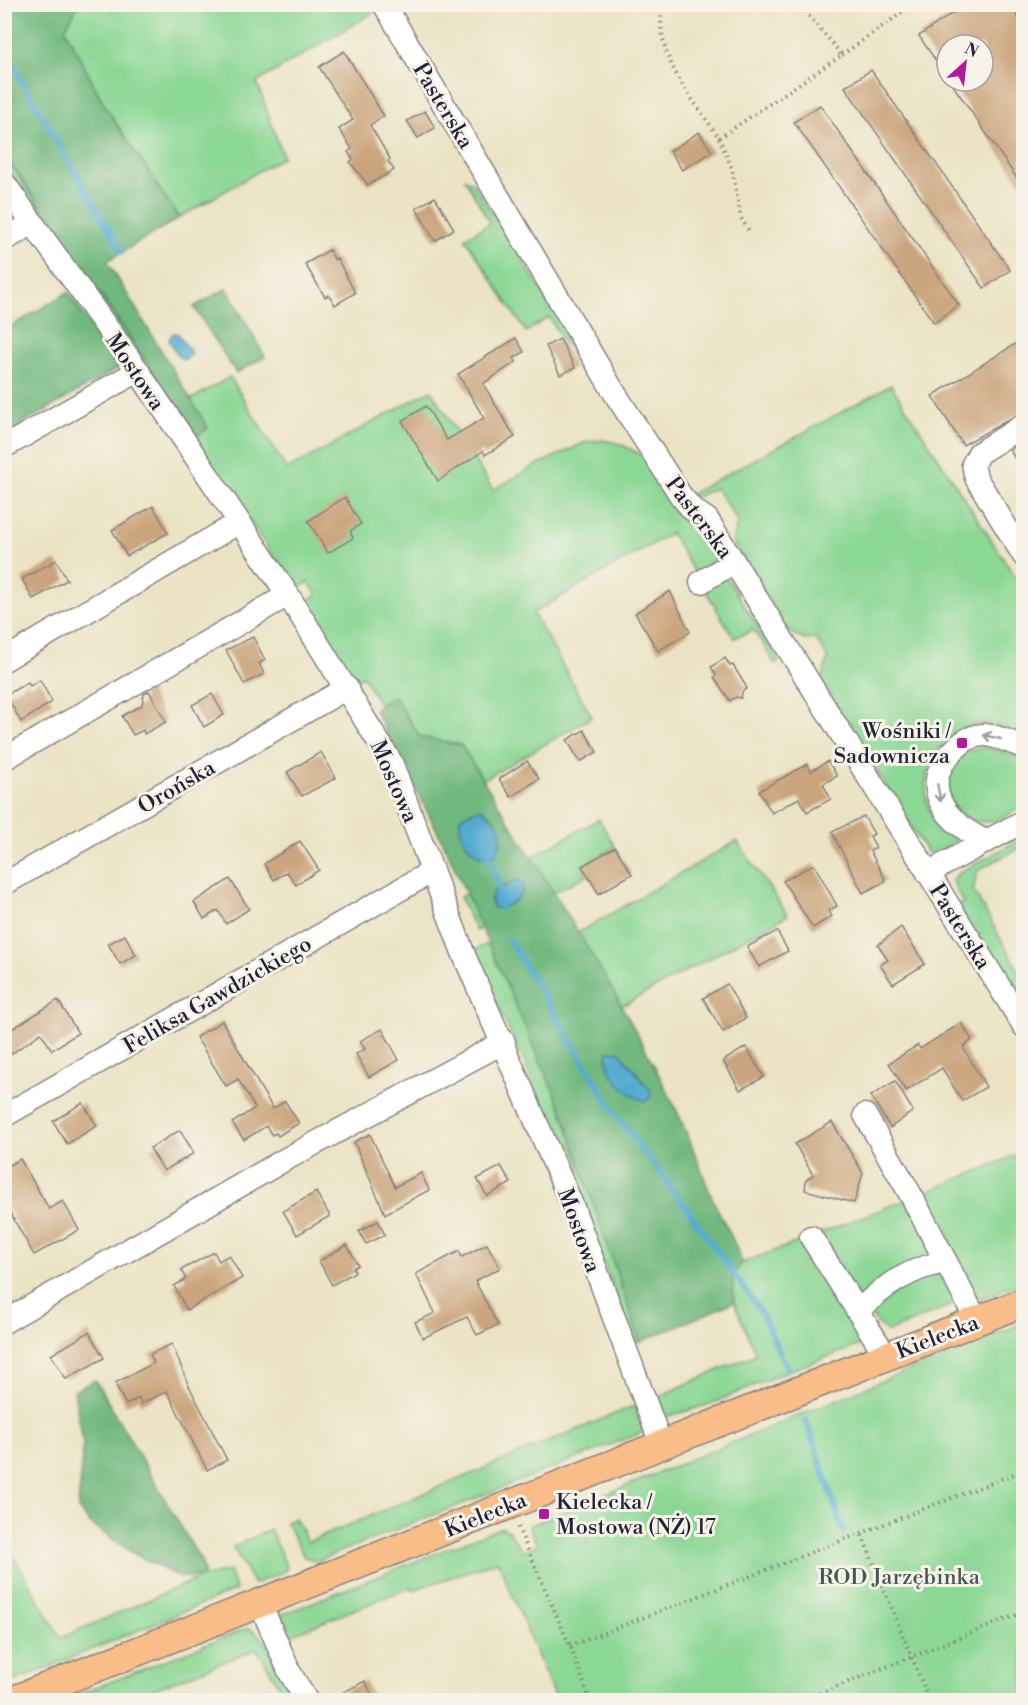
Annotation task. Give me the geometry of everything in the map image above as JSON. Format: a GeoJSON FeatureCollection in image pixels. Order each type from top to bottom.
{"type":"FeatureCollection","features":[{"type":"Feature","properties":{"kind":"main road","name":"Kielecka"},"geometry":{"type":"LineString","coordinates":[[14,1701],[1023,1302]]}},
{"type":"Feature","properties":{"kind":"street","name":"Pasterska"},"geometry":{"type":"LineString","coordinates":[[384,4],[614,392],[681,496],[693,510],[707,519],[1023,1026]]}},
{"type":"Feature","properties":{"kind":"street","name":"Mostowa"},"geometry":{"type":"LineString","coordinates":[[4,183],[138,371],[288,595],[348,688],[391,762],[464,955],[504,1042],[572,1205],[661,1444]]}},
{"type":"Feature","properties":{"kind":"street"},"geometry":{"type":"LineString","coordinates":[[4,240],[33,223]]}},
{"type":"Feature","properties":{"kind":"street"},"geometry":{"type":"LineString","coordinates":[[4,447],[138,371]]}},
{"type":"Feature","properties":{"kind":"street"},"geometry":{"type":"LineString","coordinates":[[1023,425],[979,453],[973,464],[976,478],[1023,556]]}},
{"type":"Feature","properties":{"kind":"street"},"geometry":{"type":"LineString","coordinates":[[4,660],[238,523]]}},
{"type":"Feature","properties":{"kind":"street"},"geometry":{"type":"LineString","coordinates":[[700,582],[734,562]]}},
{"type":"Feature","properties":{"kind":"street"},"geometry":{"type":"LineString","coordinates":[[4,759],[288,595]]}},
{"type":"Feature","properties":{"kind":"street","name":"Orońska"},"geometry":{"type":"LineString","coordinates":[[4,884],[348,688]]}},
{"type":"Feature","properties":{"kind":"street"},"geometry":{"type":"LineString","coordinates":[[986,842],[969,833],[947,815],[938,794],[939,771],[952,751],[976,736],[994,736],[1023,747]]}},
{"type":"Feature","properties":{"kind":"street"},"geometry":{"type":"LineString","coordinates":[[928,873],[1023,821]]}},
{"type":"Feature","properties":{"kind":"street","name":"Feliksa Gawdzickiego"},"geometry":{"type":"LineString","coordinates":[[4,1116],[431,872]]}},
{"type":"Feature","properties":{"kind":"street"},"geometry":{"type":"LineString","coordinates":[[4,1322],[286,1159],[504,1042]]}},
{"type":"Feature","properties":{"kind":"street"},"geometry":{"type":"LineString","coordinates":[[866,1115],[977,1321]]}},
{"type":"Feature","properties":{"kind":"street"},"geometry":{"type":"LineString","coordinates":[[811,1237],[886,1356]]}},
{"type":"Feature","properties":{"kind":"street"},"geometry":{"type":"LineString","coordinates":[[858,1312],[882,1289],[896,1281],[935,1263],[946,1262]]}},
{"type":"Feature","properties":{"kind":"street"},"geometry":{"type":"LineString","coordinates":[[260,1603],[289,1671],[306,1701]]}},
{"type":"Feature","properties":{"kind":"path"},"geometry":{"type":"LineString","coordinates":[[663,4],[659,22],[665,55],[719,138],[732,168],[741,218],[749,231]]}},
{"type":"Feature","properties":{"kind":"path"},"geometry":{"type":"LineString","coordinates":[[799,4],[842,55]]}},
{"type":"Feature","properties":{"kind":"path"},"geometry":{"type":"LineString","coordinates":[[719,138],[914,4]]}},
{"type":"Feature","properties":{"kind":"path"},"geometry":{"type":"LineString","coordinates":[[570,1646],[862,1535],[1023,1470]]}},
{"type":"Feature","properties":{"kind":"path"},"geometry":{"type":"LineString","coordinates":[[508,1504],[570,1646],[590,1701]]}},
{"type":"Feature","properties":{"kind":"path"},"geometry":{"type":"LineString","coordinates":[[862,1535],[929,1701]]}},
{"type":"Feature","properties":{"kind":"path"},"geometry":{"type":"LineString","coordinates":[[803,1701],[912,1659],[1023,1612]]}},
{"type":"Feature","properties":{"kind":"green space"},"geometry":{"type":"Polygon","coordinates":[[[379,4],[381,8],[257,82],[283,157],[179,218],[106,108],[65,29],[78,5],[379,4]]]}},
{"type":"Feature","properties":{"kind":"green space"},"geometry":{"type":"Polygon","coordinates":[[[4,5],[78,5],[65,29],[106,108],[179,218],[107,261],[208,428],[197,436],[5,155],[4,5]]]}},
{"type":"Feature","properties":{"kind":"green space"},"geometry":{"type":"Polygon","coordinates":[[[4,155],[140,355],[208,428],[190,400],[230,377],[287,470],[431,390],[493,490],[535,466],[586,442],[602,440],[617,443],[645,456],[690,515],[717,560],[695,574],[671,533],[533,613],[592,717],[483,780],[461,745],[420,737],[394,697],[380,705],[363,676],[353,682],[307,601],[317,595],[309,582],[296,589],[5,166],[4,155]]]}},
{"type":"Feature","properties":{"kind":"green space"},"geometry":{"type":"Polygon","coordinates":[[[465,179],[472,182],[594,371],[585,376],[549,317],[526,332],[465,238],[490,223],[465,179]]]}},
{"type":"Feature","properties":{"kind":"green space"},"geometry":{"type":"Polygon","coordinates":[[[227,288],[265,357],[236,373],[194,307],[227,288]]]}},
{"type":"Feature","properties":{"kind":"green space"},"geometry":{"type":"Polygon","coordinates":[[[68,292],[120,367],[5,434],[4,331],[68,292]]]}},
{"type":"Feature","properties":{"kind":"green space"},"geometry":{"type":"Polygon","coordinates":[[[891,385],[1023,589],[1023,736],[989,724],[964,728],[948,739],[936,754],[928,772],[926,791],[930,809],[940,825],[957,837],[958,841],[934,854],[927,852],[821,682],[828,658],[816,639],[804,640],[788,631],[732,541],[738,522],[716,488],[692,499],[689,495],[891,385]]]}},
{"type":"Feature","properties":{"kind":"green space"},"geometry":{"type":"Polygon","coordinates":[[[725,575],[779,660],[775,664],[754,630],[734,638],[704,588],[725,575]]]}},
{"type":"Feature","properties":{"kind":"green space"},"geometry":{"type":"Polygon","coordinates":[[[394,696],[420,737],[461,745],[571,920],[624,1010],[677,1112],[710,1193],[739,1254],[742,1263],[732,1275],[734,1302],[640,1342],[562,1110],[444,844],[374,709],[394,696]]]}},
{"type":"Feature","properties":{"kind":"green space"},"geometry":{"type":"Polygon","coordinates":[[[987,747],[1023,759],[1023,806],[990,822],[969,819],[957,811],[950,800],[948,786],[950,773],[957,761],[969,751],[987,747]]]}},
{"type":"Feature","properties":{"kind":"green space"},"geometry":{"type":"Polygon","coordinates":[[[599,819],[615,847],[582,866],[588,875],[476,931],[460,897],[599,819]]]}},
{"type":"Feature","properties":{"kind":"green space"},"geometry":{"type":"Polygon","coordinates":[[[1023,838],[1023,846],[978,870],[973,890],[1023,978],[1023,1013],[958,906],[963,903],[952,880],[960,872],[1023,838]]]}},
{"type":"Feature","properties":{"kind":"green space"},"geometry":{"type":"Polygon","coordinates":[[[737,841],[788,915],[537,1053],[562,1110],[640,1342],[634,1341],[524,1061],[474,956],[475,950],[537,919],[555,946],[737,841]]]}},
{"type":"Feature","properties":{"kind":"green space"},"geometry":{"type":"Polygon","coordinates":[[[1023,1152],[1023,1282],[980,1299],[975,1296],[919,1195],[1023,1152]]]}},
{"type":"Feature","properties":{"kind":"green space"},"geometry":{"type":"Polygon","coordinates":[[[908,1199],[936,1254],[861,1301],[818,1234],[908,1199]]]}},
{"type":"Feature","properties":{"kind":"green space"},"geometry":{"type":"Polygon","coordinates":[[[804,1240],[863,1338],[858,1346],[783,1373],[710,1404],[666,1417],[657,1397],[756,1354],[734,1302],[732,1275],[742,1263],[804,1240]]]}},
{"type":"Feature","properties":{"kind":"green space"},"geometry":{"type":"Polygon","coordinates":[[[941,1274],[961,1301],[887,1332],[869,1314],[911,1283],[921,1278],[941,1274]]]}},
{"type":"Feature","properties":{"kind":"green space","name":"ROD Jarzębinka"},"geometry":{"type":"Polygon","coordinates":[[[1023,1323],[1023,1700],[556,1700],[498,1561],[413,1590],[411,1587],[283,1638],[279,1621],[283,1614],[502,1527],[510,1532],[522,1551],[537,1545],[529,1526],[1023,1323]]]}},
{"type":"Feature","properties":{"kind":"green space"},"geometry":{"type":"Polygon","coordinates":[[[95,1380],[201,1561],[204,1572],[201,1577],[179,1577],[133,1553],[89,1523],[78,1508],[83,1443],[74,1391],[95,1380]]]}},
{"type":"Feature","properties":{"kind":"green space"},"geometry":{"type":"Polygon","coordinates":[[[631,1407],[636,1408],[644,1429],[641,1433],[317,1561],[304,1557],[286,1522],[295,1518],[308,1542],[631,1407]]]}},
{"type":"Feature","properties":{"kind":"green space"},"geometry":{"type":"Polygon","coordinates":[[[270,1529],[287,1568],[285,1571],[254,1584],[233,1547],[270,1529]]]}},
{"type":"Feature","properties":{"kind":"green space"},"geometry":{"type":"Polygon","coordinates":[[[4,1541],[61,1638],[201,1577],[229,1571],[236,1590],[5,1685],[4,1541]]]}},
{"type":"Feature","properties":{"kind":"green space"},"geometry":{"type":"Polygon","coordinates":[[[248,1628],[262,1638],[272,1652],[287,1685],[283,1693],[257,1649],[126,1700],[64,1700],[248,1628]]]}},
{"type":"Feature","properties":{"kind":"water"},"geometry":{"type":"Polygon","coordinates":[[[173,333],[178,334],[192,354],[184,360],[178,356],[169,340],[173,333]]]}},
{"type":"Feature","properties":{"kind":"water"},"geometry":{"type":"Polygon","coordinates":[[[482,809],[497,823],[501,834],[496,854],[483,858],[465,842],[460,825],[460,818],[473,810],[482,809]]]}},
{"type":"Feature","properties":{"kind":"water"},"geometry":{"type":"Polygon","coordinates":[[[517,880],[524,885],[517,899],[503,907],[493,908],[491,900],[494,891],[517,880]]]}},
{"type":"Feature","properties":{"kind":"water"},"geometry":{"type":"Polygon","coordinates":[[[608,1051],[620,1052],[651,1091],[650,1098],[645,1101],[638,1098],[618,1082],[609,1067],[608,1051]]]}},
{"type":"Feature","properties":{"kind":"building"},"geometry":{"type":"Polygon","coordinates":[[[966,4],[1009,4],[1023,25],[1023,187],[958,93],[995,93],[995,33],[935,33],[935,59],[919,36],[966,4]]]}},
{"type":"Feature","properties":{"kind":"building"},"geometry":{"type":"Polygon","coordinates":[[[344,51],[384,116],[370,125],[394,170],[368,185],[350,162],[353,160],[348,152],[352,149],[339,129],[353,120],[319,67],[344,51]]]}},
{"type":"Feature","properties":{"kind":"building"},"geometry":{"type":"Polygon","coordinates":[[[871,70],[1010,270],[984,288],[845,87],[871,70]]]}},
{"type":"Feature","properties":{"kind":"building"},"geometry":{"type":"Polygon","coordinates":[[[820,105],[959,305],[934,323],[794,122],[820,105]]]}},
{"type":"Feature","properties":{"kind":"building"},"geometry":{"type":"Polygon","coordinates":[[[425,111],[435,128],[418,138],[407,121],[425,111]]]}},
{"type":"Feature","properties":{"kind":"building"},"geometry":{"type":"Polygon","coordinates":[[[699,132],[712,152],[682,170],[670,151],[699,132]]]}},
{"type":"Feature","properties":{"kind":"building"},"geometry":{"type":"Polygon","coordinates":[[[435,197],[454,229],[435,241],[416,208],[435,197]]]}},
{"type":"Feature","properties":{"kind":"building"},"geometry":{"type":"Polygon","coordinates":[[[329,250],[335,260],[337,258],[355,293],[335,305],[329,295],[325,297],[305,264],[329,250]]]}},
{"type":"Feature","properties":{"kind":"building"},"geometry":{"type":"Polygon","coordinates":[[[516,338],[524,352],[514,358],[516,362],[483,384],[515,437],[485,455],[483,451],[438,481],[402,421],[426,406],[447,440],[484,418],[458,374],[516,338]]]}},
{"type":"Feature","properties":{"kind":"building"},"geometry":{"type":"Polygon","coordinates":[[[560,339],[575,368],[560,375],[546,346],[560,339]]]}},
{"type":"Feature","properties":{"kind":"building"},"geometry":{"type":"Polygon","coordinates":[[[1023,339],[1023,412],[963,445],[932,396],[1023,339]]]}},
{"type":"Feature","properties":{"kind":"building"},"geometry":{"type":"Polygon","coordinates":[[[1023,441],[1023,473],[1010,450],[1023,441]]]}},
{"type":"Feature","properties":{"kind":"building"},"geometry":{"type":"Polygon","coordinates":[[[345,497],[361,524],[350,531],[353,538],[328,553],[308,521],[345,497]]]}},
{"type":"Feature","properties":{"kind":"building"},"geometry":{"type":"Polygon","coordinates":[[[153,506],[168,533],[127,556],[112,530],[153,506]]]}},
{"type":"Feature","properties":{"kind":"building"},"geometry":{"type":"Polygon","coordinates":[[[56,560],[67,580],[33,599],[22,579],[56,560]]]}},
{"type":"Feature","properties":{"kind":"building"},"geometry":{"type":"Polygon","coordinates":[[[670,591],[690,632],[658,651],[635,613],[670,591]]]}},
{"type":"Feature","properties":{"kind":"building"},"geometry":{"type":"Polygon","coordinates":[[[253,637],[265,660],[259,663],[264,674],[244,684],[226,650],[253,637]]]}},
{"type":"Feature","properties":{"kind":"building"},"geometry":{"type":"Polygon","coordinates":[[[725,658],[730,666],[733,665],[747,688],[742,692],[741,698],[736,697],[730,701],[714,677],[716,675],[711,667],[725,658]]]}},
{"type":"Feature","properties":{"kind":"building"},"geometry":{"type":"Polygon","coordinates":[[[40,680],[52,702],[21,722],[6,695],[28,682],[30,686],[40,680]]]}},
{"type":"Feature","properties":{"kind":"building"},"geometry":{"type":"Polygon","coordinates":[[[149,691],[166,722],[144,734],[143,730],[133,735],[122,716],[142,705],[144,694],[149,691]]]}},
{"type":"Feature","properties":{"kind":"building"},"geometry":{"type":"Polygon","coordinates":[[[212,694],[224,715],[204,727],[192,705],[212,694]]]}},
{"type":"Feature","properties":{"kind":"building"},"geometry":{"type":"Polygon","coordinates":[[[584,730],[597,752],[580,762],[567,740],[584,730]]]}},
{"type":"Feature","properties":{"kind":"building"},"geometry":{"type":"Polygon","coordinates":[[[321,752],[336,778],[302,796],[287,772],[321,752]]]}},
{"type":"Feature","properties":{"kind":"building"},"geometry":{"type":"Polygon","coordinates":[[[527,761],[539,779],[511,797],[499,779],[527,761]]]}},
{"type":"Feature","properties":{"kind":"building"},"geometry":{"type":"Polygon","coordinates":[[[828,761],[837,776],[823,784],[831,799],[807,812],[799,798],[772,813],[759,791],[807,764],[811,771],[828,761]]]}},
{"type":"Feature","properties":{"kind":"building"},"geometry":{"type":"Polygon","coordinates":[[[864,816],[874,834],[870,836],[876,848],[870,851],[886,881],[863,893],[832,832],[864,816]]]}},
{"type":"Feature","properties":{"kind":"building"},"geometry":{"type":"Polygon","coordinates":[[[300,841],[319,870],[296,885],[287,872],[274,880],[264,864],[300,841]]]}},
{"type":"Feature","properties":{"kind":"building"},"geometry":{"type":"Polygon","coordinates":[[[615,847],[632,874],[599,894],[582,866],[615,847]]]}},
{"type":"Feature","properties":{"kind":"building"},"geometry":{"type":"Polygon","coordinates":[[[814,864],[837,906],[828,911],[832,916],[813,928],[783,881],[814,864]]]}},
{"type":"Feature","properties":{"kind":"building"},"geometry":{"type":"Polygon","coordinates":[[[230,879],[249,909],[226,924],[218,910],[204,919],[194,902],[230,879]]]}},
{"type":"Feature","properties":{"kind":"building"},"geometry":{"type":"Polygon","coordinates":[[[901,927],[925,964],[893,984],[880,965],[888,960],[878,945],[901,927]]]}},
{"type":"Feature","properties":{"kind":"building"},"geometry":{"type":"Polygon","coordinates":[[[777,931],[788,951],[759,967],[747,947],[777,931]]]}},
{"type":"Feature","properties":{"kind":"building"},"geometry":{"type":"Polygon","coordinates":[[[125,935],[136,955],[120,964],[108,944],[125,935]]]}},
{"type":"Feature","properties":{"kind":"building"},"geometry":{"type":"Polygon","coordinates":[[[727,984],[746,1018],[723,1032],[703,998],[727,984]]]}},
{"type":"Feature","properties":{"kind":"building"},"geometry":{"type":"Polygon","coordinates":[[[58,1000],[78,1033],[52,1050],[41,1033],[4,1059],[4,1034],[58,1000]]]}},
{"type":"Feature","properties":{"kind":"building"},"geometry":{"type":"Polygon","coordinates":[[[222,1021],[273,1109],[285,1101],[299,1123],[278,1136],[276,1133],[272,1135],[266,1126],[244,1140],[232,1123],[255,1108],[238,1079],[226,1086],[196,1037],[222,1021]]]}},
{"type":"Feature","properties":{"kind":"building"},"geometry":{"type":"Polygon","coordinates":[[[961,1023],[972,1040],[963,1047],[986,1087],[962,1101],[942,1068],[906,1091],[889,1063],[918,1045],[920,1049],[961,1023]]]}},
{"type":"Feature","properties":{"kind":"building"},"geometry":{"type":"Polygon","coordinates":[[[382,1029],[399,1060],[369,1077],[356,1054],[365,1049],[360,1041],[382,1029]]]}},
{"type":"Feature","properties":{"kind":"building"},"geometry":{"type":"Polygon","coordinates":[[[746,1047],[764,1077],[740,1090],[723,1061],[746,1047]]]}},
{"type":"Feature","properties":{"kind":"building"},"geometry":{"type":"Polygon","coordinates":[[[895,1081],[913,1111],[890,1128],[871,1096],[895,1081]]]}},
{"type":"Feature","properties":{"kind":"building"},"geometry":{"type":"Polygon","coordinates":[[[83,1103],[97,1126],[67,1144],[53,1121],[83,1103]]]}},
{"type":"Feature","properties":{"kind":"building"},"geometry":{"type":"Polygon","coordinates":[[[832,1122],[863,1173],[854,1203],[805,1190],[806,1180],[813,1175],[795,1144],[832,1122]]]}},
{"type":"Feature","properties":{"kind":"building"},"geometry":{"type":"Polygon","coordinates":[[[180,1130],[194,1153],[164,1171],[150,1148],[180,1130]]]}},
{"type":"Feature","properties":{"kind":"building"},"geometry":{"type":"Polygon","coordinates":[[[370,1134],[395,1187],[421,1173],[429,1190],[385,1214],[354,1142],[370,1134]]]}},
{"type":"Feature","properties":{"kind":"building"},"geometry":{"type":"Polygon","coordinates":[[[20,1159],[49,1209],[63,1201],[79,1230],[34,1255],[4,1202],[4,1168],[20,1159]]]}},
{"type":"Feature","properties":{"kind":"building"},"geometry":{"type":"Polygon","coordinates":[[[501,1166],[511,1183],[487,1196],[477,1179],[501,1166]]]}},
{"type":"Feature","properties":{"kind":"building"},"geometry":{"type":"Polygon","coordinates":[[[316,1192],[330,1216],[297,1235],[283,1211],[316,1192]]]}},
{"type":"Feature","properties":{"kind":"building"},"geometry":{"type":"Polygon","coordinates":[[[378,1221],[385,1235],[366,1244],[359,1231],[378,1221]]]}},
{"type":"Feature","properties":{"kind":"building"},"geometry":{"type":"Polygon","coordinates":[[[487,1244],[500,1268],[475,1281],[498,1325],[477,1335],[467,1317],[423,1338],[415,1322],[435,1313],[416,1274],[459,1251],[462,1257],[487,1244]]]}},
{"type":"Feature","properties":{"kind":"building"},"geometry":{"type":"Polygon","coordinates":[[[347,1245],[358,1265],[353,1268],[355,1272],[332,1285],[319,1261],[347,1245]]]}},
{"type":"Feature","properties":{"kind":"building"},"geometry":{"type":"Polygon","coordinates":[[[214,1252],[219,1261],[229,1255],[242,1278],[187,1310],[174,1286],[186,1279],[181,1270],[214,1252]]]}},
{"type":"Feature","properties":{"kind":"building"},"geometry":{"type":"Polygon","coordinates":[[[89,1332],[104,1358],[66,1379],[51,1355],[89,1332]]]}},
{"type":"Feature","properties":{"kind":"building"},"geometry":{"type":"Polygon","coordinates":[[[172,1344],[189,1386],[227,1460],[207,1470],[167,1391],[141,1404],[139,1398],[126,1405],[115,1383],[154,1363],[150,1354],[172,1344]]]}},
{"type":"Feature","properties":{"kind":"building"},"geometry":{"type":"Polygon","coordinates":[[[365,1681],[375,1701],[327,1701],[365,1681]]]}},
{"type":"Feature","properties":{"kind":"waterway"},"geometry":{"type":"LineString","coordinates":[[4,51],[122,252]]}},
{"type":"Feature","properties":{"kind":"waterway"},"geometry":{"type":"LineString","coordinates":[[490,856],[500,889],[501,908]]}},
{"type":"Feature","properties":{"kind":"waterway"},"geometry":{"type":"LineString","coordinates":[[509,940],[615,1113],[761,1312],[787,1368]]}},
{"type":"Feature","properties":{"kind":"waterway"},"geometry":{"type":"LineString","coordinates":[[806,1420],[844,1533]]}},
{"type":"Feature","properties":{"kind":"place","name":"Wośniki / Sadownicza"},"geometry":{"type":"Point","coordinates":[962,743]}},
{"type":"Feature","properties":{"kind":"place","name":"Kielecka / Mostowa (NŻ) 17"},"geometry":{"type":"Point","coordinates":[544,1514]}}]}
